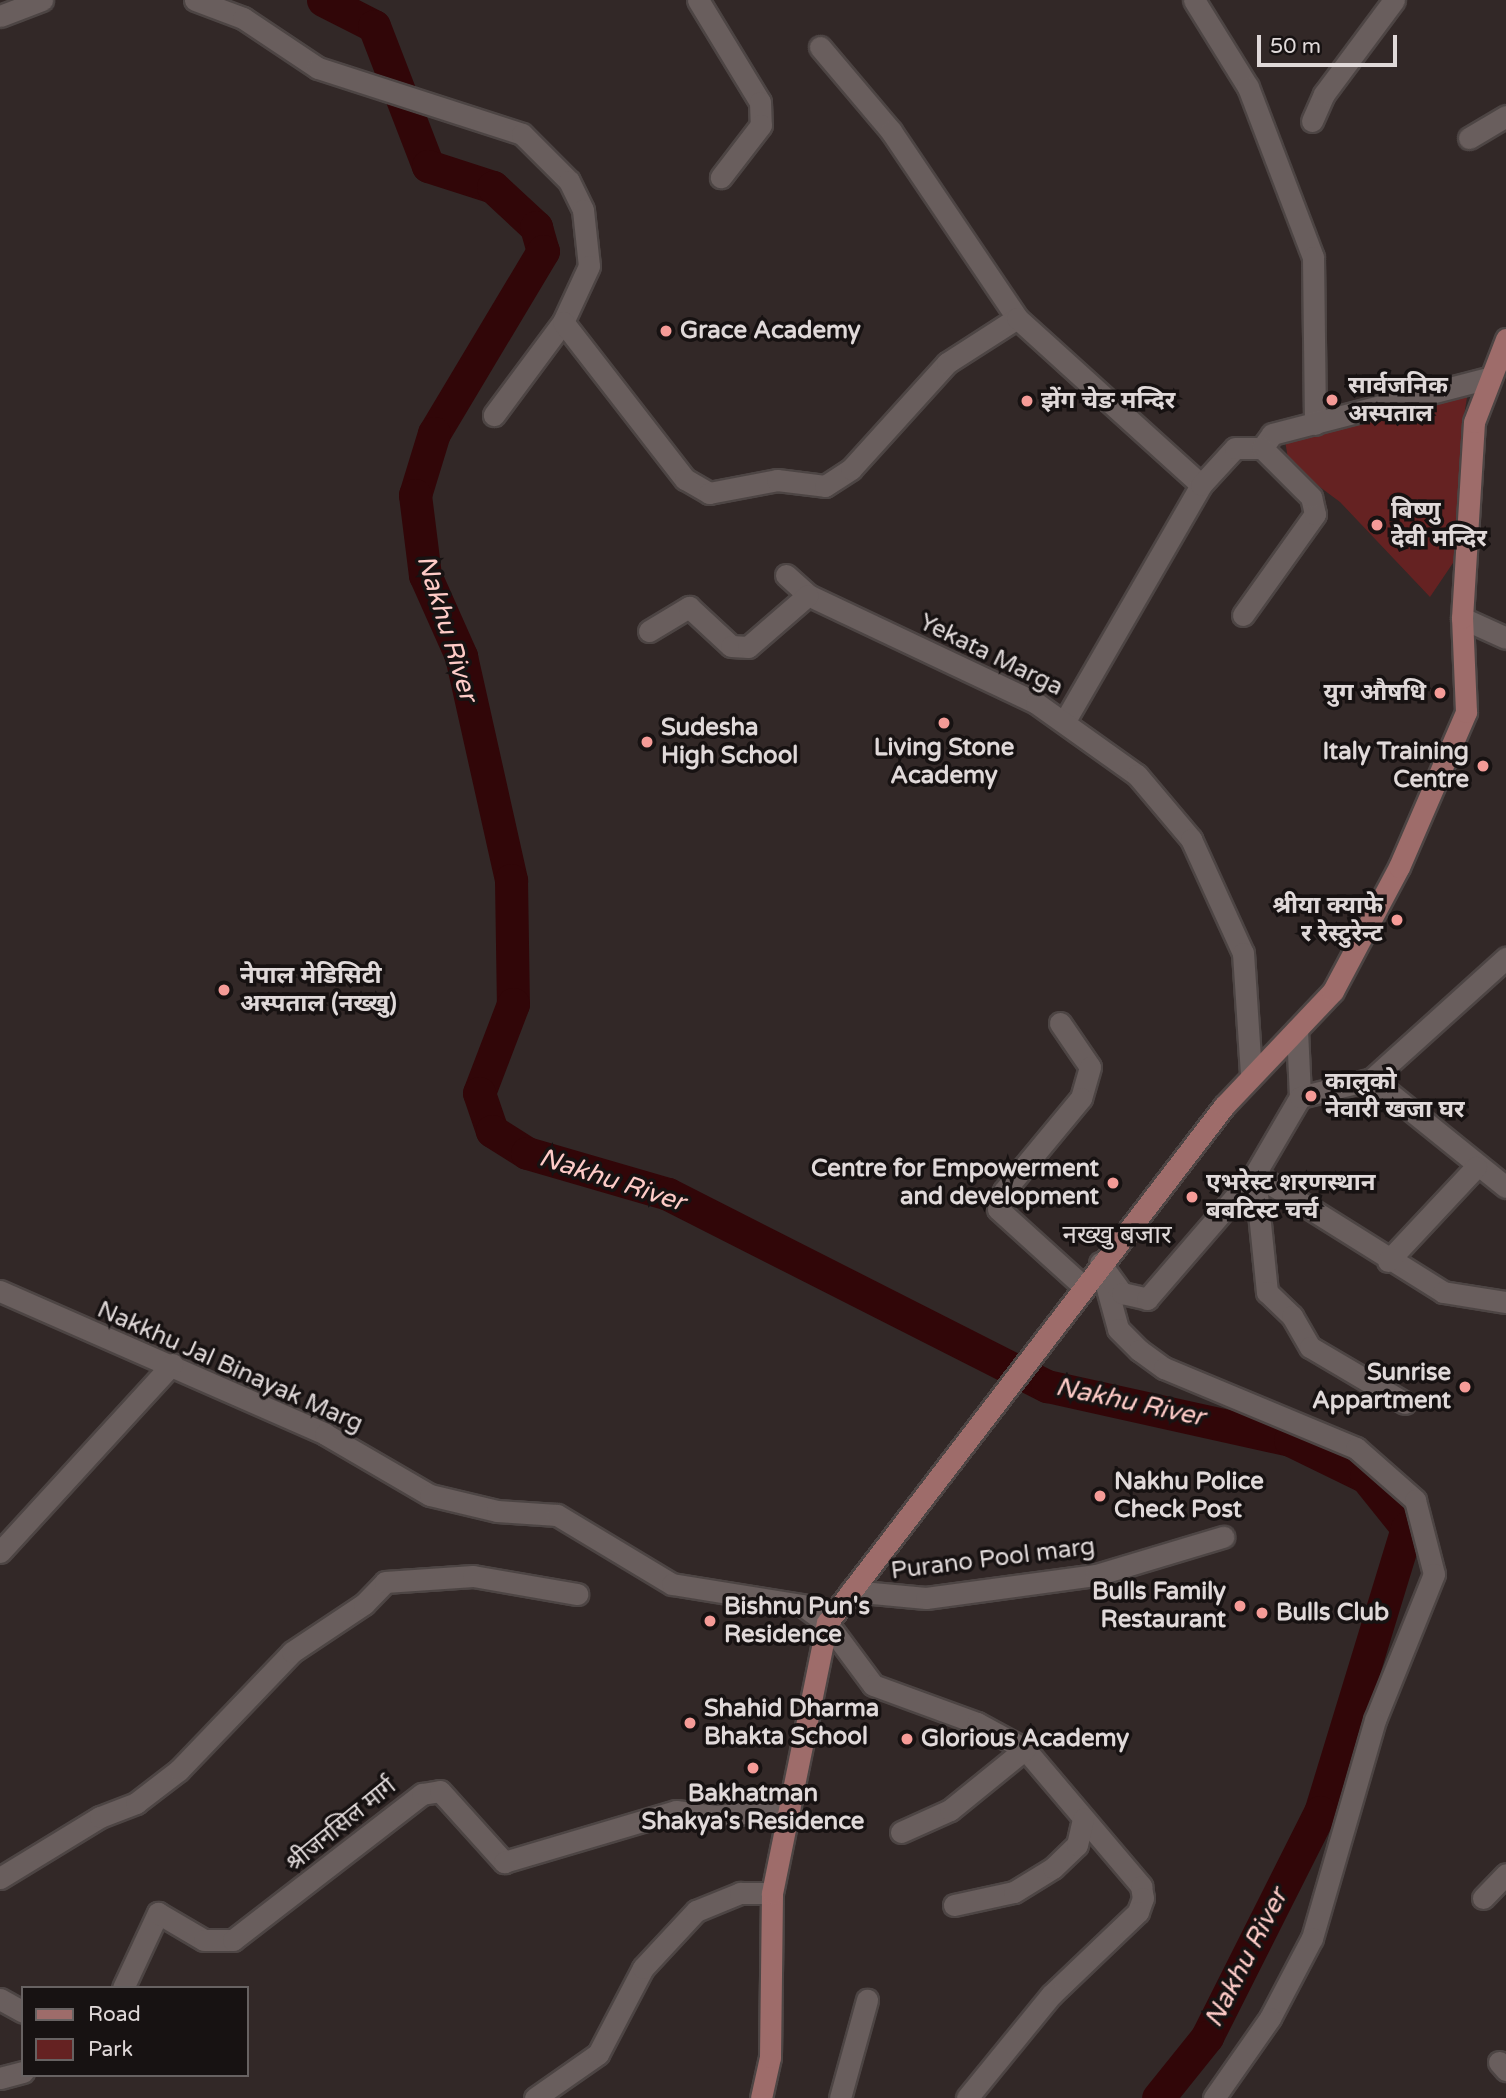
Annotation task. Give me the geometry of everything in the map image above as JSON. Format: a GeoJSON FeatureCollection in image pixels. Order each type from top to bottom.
{"type":"FeatureCollection","features":[{"type":"Feature","properties":{"kind":"main road"},"geometry":{"type":"LineString","coordinates":[[761,2098],[770,2057],[772,1893],[827,1623],[1100,1263],[1251,1072],[1297,1030],[1333,990],[1399,867],[1466,712],[1462,618],[1474,422],[1506,339]]}},
{"type":"Feature","properties":{"kind":"main road"},"geometry":{"type":"LineString","coordinates":[[1489,378],[1506,363]]}},
{"type":"Feature","properties":{"kind":"street"},"geometry":{"type":"LineString","coordinates":[[0,16],[41,0]]}},
{"type":"Feature","properties":{"kind":"street"},"geometry":{"type":"LineString","coordinates":[[195,0],[243,18],[318,68],[434,109],[492,120],[547,155],[574,191],[590,238],[589,267],[563,322],[494,415]]}},
{"type":"Feature","properties":{"kind":"street"},"geometry":{"type":"LineString","coordinates":[[698,0],[760,102],[761,125],[722,177]]}},
{"type":"Feature","properties":{"kind":"street"},"geometry":{"type":"LineString","coordinates":[[1194,0],[1248,86],[1313,257],[1315,424]]}},
{"type":"Feature","properties":{"kind":"street"},"geometry":{"type":"LineString","coordinates":[[1312,121],[1324,94],[1394,0]]}},
{"type":"Feature","properties":{"kind":"street"},"geometry":{"type":"LineString","coordinates":[[820,47],[891,131],[1017,318],[1201,485]]}},
{"type":"Feature","properties":{"kind":"street"},"geometry":{"type":"LineString","coordinates":[[1469,138],[1506,116]]}},
{"type":"Feature","properties":{"kind":"street"},"geometry":{"type":"LineString","coordinates":[[563,322],[685,479],[709,493],[777,480],[825,486],[851,469],[947,363],[1017,318]]}},
{"type":"Feature","properties":{"kind":"street"},"geometry":{"type":"LineString","coordinates":[[1262,448],[1272,434],[1489,378]]}},
{"type":"Feature","properties":{"kind":"street"},"geometry":{"type":"LineString","coordinates":[[1065,721],[1201,485],[1235,448],[1262,448],[1311,497],[1315,514],[1243,615]]}},
{"type":"Feature","properties":{"kind":"street","name":"Yekata Marga"},"geometry":{"type":"LineString","coordinates":[[786,575],[808,595],[1065,721],[1137,775],[1191,839],[1243,953],[1251,1072]]}},
{"type":"Feature","properties":{"kind":"street"},"geometry":{"type":"LineString","coordinates":[[649,631],[689,607],[731,646],[748,648],[808,595]]}},
{"type":"Feature","properties":{"kind":"street"},"geometry":{"type":"LineString","coordinates":[[1462,618],[1506,638]]}},
{"type":"Feature","properties":{"kind":"street"},"geometry":{"type":"LineString","coordinates":[[1300,1097],[1372,1079],[1506,958]]}},
{"type":"Feature","properties":{"kind":"street"},"geometry":{"type":"LineString","coordinates":[[1060,1023],[1090,1067],[1081,1098],[1004,1191],[998,1209],[1083,1286]]}},
{"type":"Feature","properties":{"kind":"street"},"geometry":{"type":"LineString","coordinates":[[1100,1263],[1122,1293],[1147,1299],[1255,1174],[1300,1097],[1297,1030]]}},
{"type":"Feature","properties":{"kind":"street"},"geometry":{"type":"LineString","coordinates":[[1372,1079],[1425,1116],[1476,1167],[1506,1187]]}},
{"type":"Feature","properties":{"kind":"street"},"geometry":{"type":"LineString","coordinates":[[1388,1261],[1476,1167]]}},
{"type":"Feature","properties":{"kind":"street"},"geometry":{"type":"LineString","coordinates":[[1255,1174],[1388,1261],[1443,1292],[1506,1302]]}},
{"type":"Feature","properties":{"kind":"street"},"geometry":{"type":"LineString","coordinates":[[1255,1174],[1267,1292],[1292,1316],[1310,1347],[1405,1403]]}},
{"type":"Feature","properties":{"kind":"street"},"geometry":{"type":"LineString","coordinates":[[1100,1263],[1118,1329],[1139,1350],[1164,1368],[1356,1448],[1415,1500],[1434,1574],[1375,1720],[1312,1938],[1270,2018],[1214,2098]]}},
{"type":"Feature","properties":{"kind":"street","name":"Nakkhu Jal Binayak Marg"},"geometry":{"type":"LineString","coordinates":[[0,1291],[172,1364],[325,1434],[430,1495],[497,1511],[557,1515],[673,1584],[789,1601],[827,1623]]}},
{"type":"Feature","properties":{"kind":"street"},"geometry":{"type":"LineString","coordinates":[[0,1552],[172,1364]]}},
{"type":"Feature","properties":{"kind":"street","name":"Purano Pool marg"},"geometry":{"type":"LineString","coordinates":[[850,1591],[926,1598],[1096,1575],[1223,1538]]}},
{"type":"Feature","properties":{"kind":"street"},"geometry":{"type":"LineString","coordinates":[[0,1878],[100,1817],[136,1804],[189,1761],[292,1652],[385,1583],[472,1576],[577,1594]]}},
{"type":"Feature","properties":{"kind":"street"},"geometry":{"type":"LineString","coordinates":[[827,1623],[873,1685],[977,1723],[1025,1749],[1141,1886],[1138,1912],[1051,1995],[967,2098]]}},
{"type":"Feature","properties":{"kind":"street"},"geometry":{"type":"LineString","coordinates":[[901,1832],[950,1810],[1025,1749]]}},
{"type":"Feature","properties":{"kind":"street","name":"श्रीजनसिल मार्ग"},"geometry":{"type":"LineString","coordinates":[[124,1986],[158,1913],[204,1940],[233,1940],[422,1794],[440,1791],[504,1862],[676,1811],[714,1816],[790,1809]]}},
{"type":"Feature","properties":{"kind":"street"},"geometry":{"type":"LineString","coordinates":[[954,1905],[1014,1892],[1054,1868],[1077,1845],[1083,1819]]}},
{"type":"Feature","properties":{"kind":"street"},"geometry":{"type":"LineString","coordinates":[[1483,1898],[1506,1874]]}},
{"type":"Feature","properties":{"kind":"street"},"geometry":{"type":"LineString","coordinates":[[535,2098],[598,2054],[643,1968],[696,1912],[740,1894],[772,1893]]}},
{"type":"Feature","properties":{"kind":"street"},"geometry":{"type":"LineString","coordinates":[[0,1999],[21,2011]]}},
{"type":"Feature","properties":{"kind":"street"},"geometry":{"type":"LineString","coordinates":[[840,2098],[867,2000]]}},
{"type":"Feature","properties":{"kind":"street"},"geometry":{"type":"LineString","coordinates":[[0,2078],[21,2073]]}},
{"type":"Feature","properties":{"kind":"green space"},"geometry":{"type":"Polygon","coordinates":[[[1469,385],[1463,422],[1476,465],[1455,560],[1430,597],[1340,502],[1289,464],[1285,441],[1469,385]]]}},
{"type":"Feature","properties":{"kind":"waterway","name":"Nakhu River"},"geometry":{"type":"LineString","coordinates":[[323,0],[374,26],[428,166],[493,187],[536,227],[543,251],[434,433],[415,495],[425,575],[461,656],[511,880],[513,1004],[479,1093],[492,1131],[527,1153],[668,1194],[1047,1386],[1290,1440],[1366,1477],[1407,1528],[1320,1812],[1207,2037],[1158,2098]]}},
{"type":"Feature","properties":{"kind":"place","name":"Grace Academy"},"geometry":{"type":"Point","coordinates":[666,331]}},
{"type":"Feature","properties":{"kind":"place","name":"सार्वजनिक अस्पताल"},"geometry":{"type":"Point","coordinates":[1332,400]}},
{"type":"Feature","properties":{"kind":"place","name":"झेंग चेङ मन्दिर"},"geometry":{"type":"Point","coordinates":[1027,401]}},
{"type":"Feature","properties":{"kind":"place","name":"बिष्णु देवी मन्दिर"},"geometry":{"type":"Point","coordinates":[1377,525]}},
{"type":"Feature","properties":{"kind":"place","name":"युग औषधि"},"geometry":{"type":"Point","coordinates":[1440,693]}},
{"type":"Feature","properties":{"kind":"place","name":"Living Stone Academy"},"geometry":{"type":"Point","coordinates":[944,723]}},
{"type":"Feature","properties":{"kind":"place","name":"Sudesha High School"},"geometry":{"type":"Point","coordinates":[647,742]}},
{"type":"Feature","properties":{"kind":"place","name":"Italy Training Centre"},"geometry":{"type":"Point","coordinates":[1483,766]}},
{"type":"Feature","properties":{"kind":"place","name":"श्रीया क्याफे र रेस्टुरेन्ट"},"geometry":{"type":"Point","coordinates":[1397,920]}},
{"type":"Feature","properties":{"kind":"place","name":"नेपाल मेडिसिटी अस्पताल (नख्खु)"},"geometry":{"type":"Point","coordinates":[224,990]}},
{"type":"Feature","properties":{"kind":"place","name":"कालुको नेवारी खजा घर"},"geometry":{"type":"Point","coordinates":[1311,1096]}},
{"type":"Feature","properties":{"kind":"place","name":"Centre for Empowerment and development"},"geometry":{"type":"Point","coordinates":[1113,1183]}},
{"type":"Feature","properties":{"kind":"place","name":"एभरेस्ट शरणस्थान बबटिस्ट चर्च"},"geometry":{"type":"Point","coordinates":[1192,1197]}},
{"type":"Feature","properties":{"kind":"place","name":"Sunrise Appartment"},"geometry":{"type":"Point","coordinates":[1465,1387]}},
{"type":"Feature","properties":{"kind":"place","name":"Nakhu Police Check Post"},"geometry":{"type":"Point","coordinates":[1100,1496]}},
{"type":"Feature","properties":{"kind":"place","name":"Bulls Family Restaurant"},"geometry":{"type":"Point","coordinates":[1240,1606]}},
{"type":"Feature","properties":{"kind":"place","name":"Bulls Club"},"geometry":{"type":"Point","coordinates":[1262,1613]}},
{"type":"Feature","properties":{"kind":"place","name":"Bishnu Pun's Residence"},"geometry":{"type":"Point","coordinates":[710,1621]}},
{"type":"Feature","properties":{"kind":"place","name":"Shahid Dharma Bhakta School"},"geometry":{"type":"Point","coordinates":[690,1723]}},
{"type":"Feature","properties":{"kind":"place","name":"Glorious Academy"},"geometry":{"type":"Point","coordinates":[907,1739]}},
{"type":"Feature","properties":{"kind":"place","name":"Bakhatman Shakya's Residence"},"geometry":{"type":"Point","coordinates":[753,1768]}},
{"type":"Feature","properties":{"kind":"district","name":"नख्खु बजार"},"geometry":{"type":"Point","coordinates":[1117,1235]}}]}
